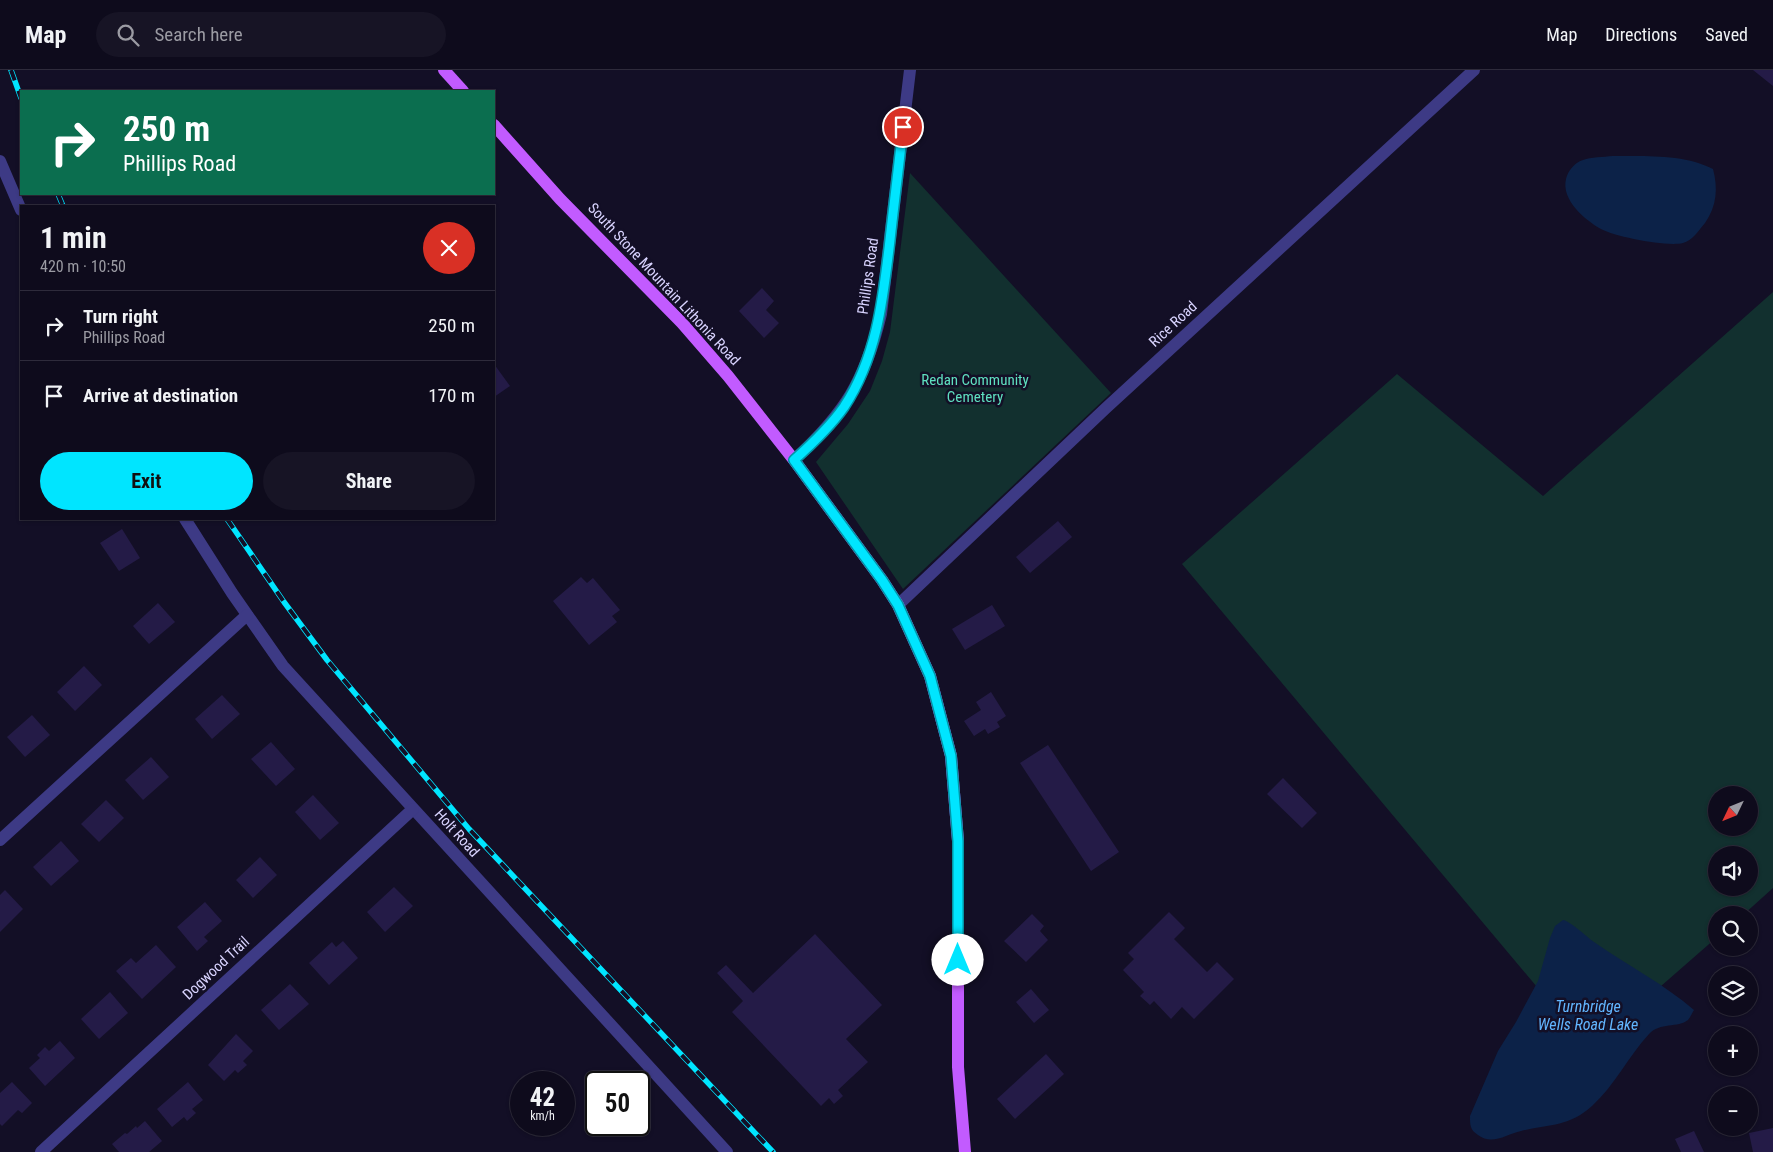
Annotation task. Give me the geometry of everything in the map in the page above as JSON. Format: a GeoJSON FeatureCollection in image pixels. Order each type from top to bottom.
{"type":"FeatureCollection","features":[{"type":"Feature","properties":{"kind":"main road"},"geometry":{"type":"LineString","coordinates":[[444,70],[462,90]]}},
{"type":"Feature","properties":{"kind":"main road","name":"South Stone Mountain Lithonia Road"},"geometry":{"type":"LineString","coordinates":[[495,126],[560,198],[682,322],[728,376],[794,460],[882,580],[898,605],[930,676],[951,756],[958,841],[958,1067],[965,1152]]}},
{"type":"Feature","properties":{"kind":"street","name":"Phillips Road"},"geometry":{"type":"LineString","coordinates":[[794,460],[820,436],[843,408],[859,380],[873,346],[881,314],[910,70]]}},
{"type":"Feature","properties":{"kind":"street","name":"Rice Road"},"geometry":{"type":"LineString","coordinates":[[898,605],[1106,408],[1474,70]]}},
{"type":"Feature","properties":{"kind":"street"},"geometry":{"type":"LineString","coordinates":[[0,161],[20,208]]}},
{"type":"Feature","properties":{"kind":"street","name":"Holt Road"},"geometry":{"type":"LineString","coordinates":[[186,520],[247,615],[283,666],[727,1152]]}},
{"type":"Feature","properties":{"kind":"street"},"geometry":{"type":"LineString","coordinates":[[0,840],[247,615]]}},
{"type":"Feature","properties":{"kind":"street","name":"Dogwood Trail"},"geometry":{"type":"LineString","coordinates":[[41,1152],[413,809]]}},
{"type":"Feature","properties":{"kind":"green space","name":"Redan Community Cemetery"},"geometry":{"type":"Polygon","coordinates":[[[910,173],[1111,393],[903,589],[816,462],[848,424],[870,391],[882,361],[890,332],[910,173]]]}},
{"type":"Feature","properties":{"kind":"green space"},"geometry":{"type":"Polygon","coordinates":[[[1773,292],[1773,888],[1753,906],[1708,906],[1708,945],[1589,1049],[1182,564],[1397,374],[1543,496],[1773,292]]]}},
{"type":"Feature","properties":{"kind":"water"},"geometry":{"type":"Polygon","coordinates":[[[1613,156],[1677,158],[1702,164],[1713,169],[1716,183],[1714,203],[1709,217],[1695,235],[1686,242],[1675,244],[1642,240],[1608,232],[1582,215],[1567,194],[1565,187],[1568,173],[1580,161],[1613,156]]]}},
{"type":"Feature","properties":{"kind":"water","name":"Turnbridge Wells Road Lake"},"geometry":{"type":"Polygon","coordinates":[[[1563,920],[1694,1010],[1689,1019],[1684,1022],[1653,1030],[1634,1052],[1608,1089],[1592,1106],[1575,1118],[1500,1138],[1483,1138],[1472,1129],[1470,1116],[1498,1051],[1538,981],[1555,926],[1563,920]]]}},
{"type":"Feature","properties":{"kind":"building"},"geometry":{"type":"Polygon","coordinates":[[[1753,70],[1773,70],[1773,86],[1753,70]]]}},
{"type":"Feature","properties":{"kind":"building"},"geometry":{"type":"Polygon","coordinates":[[[762,288],[774,301],[766,310],[779,323],[764,338],[739,311],[762,288]]]}},
{"type":"Feature","properties":{"kind":"building"},"geometry":{"type":"Polygon","coordinates":[[[495,365],[510,386],[495,396],[495,365]]]}},
{"type":"Feature","properties":{"kind":"building"},"geometry":{"type":"Polygon","coordinates":[[[1058,521],[1072,537],[1030,573],[1016,557],[1058,521]]]}},
{"type":"Feature","properties":{"kind":"building"},"geometry":{"type":"Polygon","coordinates":[[[122,529],[140,558],[119,571],[100,543],[122,529]]]}},
{"type":"Feature","properties":{"kind":"building"},"geometry":{"type":"Polygon","coordinates":[[[581,577],[587,583],[593,578],[620,610],[612,616],[617,622],[589,645],[553,601],[581,577]]]}},
{"type":"Feature","properties":{"kind":"building"},"geometry":{"type":"Polygon","coordinates":[[[158,603],[175,622],[149,644],[133,626],[158,603]]]}},
{"type":"Feature","properties":{"kind":"building"},"geometry":{"type":"Polygon","coordinates":[[[992,605],[1005,626],[965,650],[952,629],[992,605]]]}},
{"type":"Feature","properties":{"kind":"building"},"geometry":{"type":"Polygon","coordinates":[[[84,666],[102,685],[75,711],[57,692],[84,666]]]}},
{"type":"Feature","properties":{"kind":"building"},"geometry":{"type":"Polygon","coordinates":[[[991,692],[1006,716],[997,722],[1000,727],[988,734],[985,729],[974,736],[964,721],[981,710],[976,702],[991,692]]]}},
{"type":"Feature","properties":{"kind":"building"},"geometry":{"type":"Polygon","coordinates":[[[222,695],[240,714],[212,739],[195,719],[222,695]]]}},
{"type":"Feature","properties":{"kind":"building"},"geometry":{"type":"Polygon","coordinates":[[[32,715],[50,735],[25,757],[7,737],[32,715]]]}},
{"type":"Feature","properties":{"kind":"building"},"geometry":{"type":"Polygon","coordinates":[[[271,742],[295,769],[276,786],[251,759],[271,742]]]}},
{"type":"Feature","properties":{"kind":"building"},"geometry":{"type":"Polygon","coordinates":[[[1048,745],[1119,852],[1091,871],[1020,763],[1048,745]]]}},
{"type":"Feature","properties":{"kind":"building"},"geometry":{"type":"Polygon","coordinates":[[[151,757],[169,777],[143,800],[125,780],[151,757]]]}},
{"type":"Feature","properties":{"kind":"building"},"geometry":{"type":"Polygon","coordinates":[[[1283,778],[1317,813],[1302,828],[1267,794],[1283,778]]]}},
{"type":"Feature","properties":{"kind":"building"},"geometry":{"type":"Polygon","coordinates":[[[313,795],[339,823],[320,840],[295,812],[313,795]]]}},
{"type":"Feature","properties":{"kind":"building"},"geometry":{"type":"Polygon","coordinates":[[[106,800],[124,818],[99,842],[81,824],[106,800]]]}},
{"type":"Feature","properties":{"kind":"building"},"geometry":{"type":"Polygon","coordinates":[[[61,841],[79,861],[51,886],[33,867],[61,841]]]}},
{"type":"Feature","properties":{"kind":"building"},"geometry":{"type":"Polygon","coordinates":[[[260,857],[277,875],[253,898],[236,880],[260,857]]]}},
{"type":"Feature","properties":{"kind":"building"},"geometry":{"type":"Polygon","coordinates":[[[394,887],[413,906],[385,932],[367,912],[394,887]]]}},
{"type":"Feature","properties":{"kind":"building"},"geometry":{"type":"Polygon","coordinates":[[[5,890],[23,909],[0,932],[0,895],[5,890]]]}},
{"type":"Feature","properties":{"kind":"building"},"geometry":{"type":"Polygon","coordinates":[[[205,902],[222,921],[204,937],[208,941],[197,951],[177,927],[205,902]]]}},
{"type":"Feature","properties":{"kind":"building"},"geometry":{"type":"Polygon","coordinates":[[[1169,912],[1185,928],[1174,939],[1207,972],[1217,962],[1234,979],[1194,1019],[1182,1007],[1171,1019],[1154,1001],[1150,1005],[1140,996],[1144,992],[1123,970],[1134,959],[1128,953],[1169,912]]]}},
{"type":"Feature","properties":{"kind":"building"},"geometry":{"type":"Polygon","coordinates":[[[1032,914],[1044,926],[1040,931],[1048,940],[1026,962],[1004,941],[1032,914]]]}},
{"type":"Feature","properties":{"kind":"building"},"geometry":{"type":"Polygon","coordinates":[[[815,934],[882,1005],[846,1039],[868,1062],[838,1090],[843,1096],[834,1104],[829,1098],[821,1106],[732,1012],[743,1001],[717,973],[726,965],[753,993],[815,934]]]}},
{"type":"Feature","properties":{"kind":"building"},"geometry":{"type":"Polygon","coordinates":[[[343,941],[358,958],[329,985],[309,963],[332,942],[336,947],[343,941]]]}},
{"type":"Feature","properties":{"kind":"building"},"geometry":{"type":"Polygon","coordinates":[[[156,945],[176,967],[142,999],[116,971],[131,958],[136,963],[156,945]]]}},
{"type":"Feature","properties":{"kind":"building"},"geometry":{"type":"Polygon","coordinates":[[[290,984],[309,1004],[279,1030],[261,1010],[290,984]]]}},
{"type":"Feature","properties":{"kind":"building"},"geometry":{"type":"Polygon","coordinates":[[[1031,989],[1049,1010],[1034,1023],[1016,1002],[1031,989]]]}},
{"type":"Feature","properties":{"kind":"building"},"geometry":{"type":"Polygon","coordinates":[[[110,992],[128,1013],[99,1039],[81,1019],[110,992]]]}},
{"type":"Feature","properties":{"kind":"building"},"geometry":{"type":"Polygon","coordinates":[[[236,1034],[253,1051],[243,1061],[247,1065],[238,1073],[235,1070],[224,1081],[208,1065],[236,1034]]]}},
{"type":"Feature","properties":{"kind":"building"},"geometry":{"type":"Polygon","coordinates":[[[60,1041],[75,1058],[45,1086],[29,1068],[40,1058],[37,1055],[45,1047],[49,1051],[60,1041]]]}},
{"type":"Feature","properties":{"kind":"building"},"geometry":{"type":"Polygon","coordinates":[[[1046,1054],[1064,1074],[1015,1119],[997,1099],[1046,1054]]]}},
{"type":"Feature","properties":{"kind":"building"},"geometry":{"type":"Polygon","coordinates":[[[12,1082],[32,1103],[22,1113],[18,1110],[2,1126],[0,1124],[0,1093],[12,1082]]]}},
{"type":"Feature","properties":{"kind":"building"},"geometry":{"type":"Polygon","coordinates":[[[188,1082],[203,1100],[192,1109],[196,1113],[187,1121],[184,1117],[172,1127],[157,1109],[188,1082]]]}},
{"type":"Feature","properties":{"kind":"building"},"geometry":{"type":"Polygon","coordinates":[[[145,1121],[162,1141],[149,1152],[119,1152],[112,1144],[125,1133],[127,1134],[136,1126],[137,1128],[145,1121]]]}},
{"type":"Feature","properties":{"kind":"building"},"geometry":{"type":"Polygon","coordinates":[[[1773,1128],[1773,1152],[1753,1152],[1750,1136],[1758,1136],[1758,1131],[1773,1128]]]}},
{"type":"Feature","properties":{"kind":"building"},"geometry":{"type":"Polygon","coordinates":[[[1694,1131],[1704,1152],[1681,1152],[1675,1139],[1694,1131]]]}},
{"type":"Feature","properties":{"kind":"railway"},"geometry":{"type":"LineString","coordinates":[[11,70],[20,95]]}},
{"type":"Feature","properties":{"kind":"railway"},"geometry":{"type":"LineString","coordinates":[[58,195],[63,205]]}},
{"type":"Feature","properties":{"kind":"railway"},"geometry":{"type":"LineString","coordinates":[[228,520],[284,602],[327,660],[469,829],[773,1152]]}},
{"type":"Feature","properties":{"kind":"route"},"geometry":{"type":"LineString","coordinates":[[903,127],[881,314],[873,346],[859,380],[843,408],[820,436],[794,460],[882,580],[898,605],[930,676],[951,756],[958,841],[958,960]]}}]}
